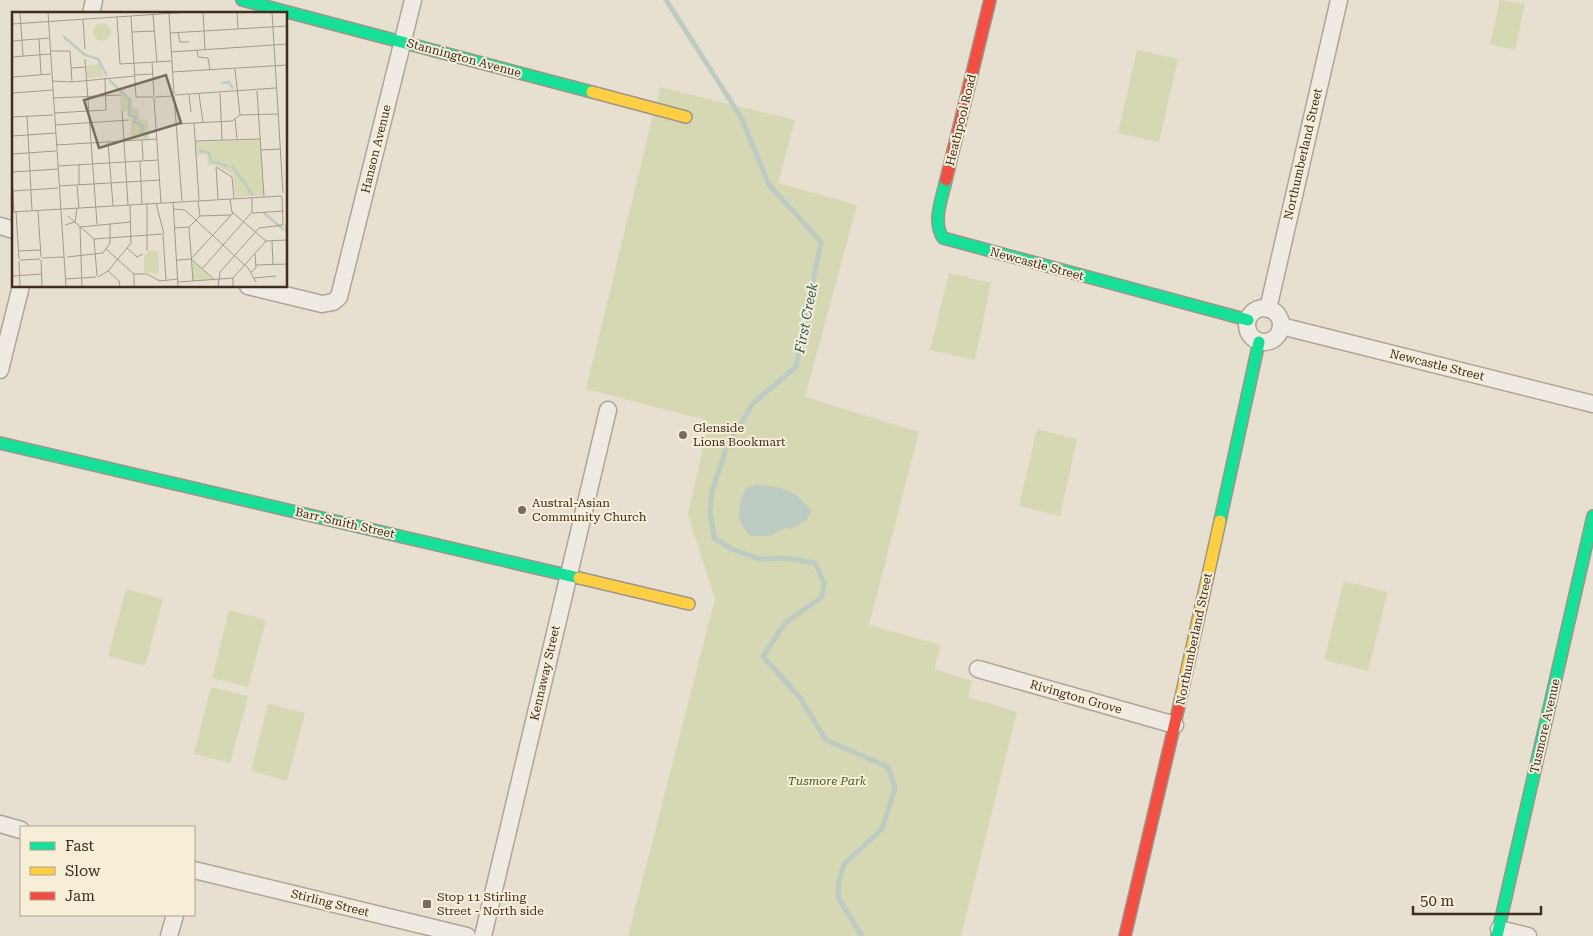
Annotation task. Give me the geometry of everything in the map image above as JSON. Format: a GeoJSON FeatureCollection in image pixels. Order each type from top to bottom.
{"type":"FeatureCollection","features":[{"type":"Feature","properties":{"kind":"street","name":"Stannington Avenue"},"geometry":{"type":"LineString","coordinates":[[242,0],[686,117]]}},
{"type":"Feature","properties":{"kind":"street","name":"Hanson Avenue"},"geometry":{"type":"LineString","coordinates":[[256,288],[322,304],[333,302],[339,298],[413,0]]}},
{"type":"Feature","properties":{"kind":"street","name":"Heathpool Road"},"geometry":{"type":"LineString","coordinates":[[943,238],[937,229],[938,214],[990,0]]}},
{"type":"Feature","properties":{"kind":"street","name":"Northumberland Street"},"geometry":{"type":"LineString","coordinates":[[1268,309],[1339,0]]}},
{"type":"Feature","properties":{"kind":"street","name":"Newcastle Street"},"geometry":{"type":"LineString","coordinates":[[943,238],[1248,320]]}},
{"type":"Feature","properties":{"kind":"street"},"geometry":{"type":"LineString","coordinates":[[0,370],[20,288]]}},
{"type":"Feature","properties":{"kind":"street"},"geometry":{"type":"LineString","coordinates":[[1268,309],[1278,315],[1282,326],[1277,337],[1272,341],[1259,342],[1248,331],[1248,320],[1254,312],[1268,309]]}},
{"type":"Feature","properties":{"kind":"street","name":"Newcastle Street"},"geometry":{"type":"LineString","coordinates":[[1282,326],[1593,404]]}},
{"type":"Feature","properties":{"kind":"street","name":"Northumberland Street"},"geometry":{"type":"LineString","coordinates":[[1125,936],[1175,725],[1259,342]]}},
{"type":"Feature","properties":{"kind":"street","name":"Kennaway Street"},"geometry":{"type":"LineString","coordinates":[[483,936],[608,410]]}},
{"type":"Feature","properties":{"kind":"street","name":"Barr-Smith Street"},"geometry":{"type":"LineString","coordinates":[[0,443],[689,604]]}},
{"type":"Feature","properties":{"kind":"street","name":"Tusmore Avenue"},"geometry":{"type":"LineString","coordinates":[[1498,932],[1593,516]]}},
{"type":"Feature","properties":{"kind":"street","name":"Rivington Grove"},"geometry":{"type":"LineString","coordinates":[[978,669],[1175,725]]}},
{"type":"Feature","properties":{"kind":"street"},"geometry":{"type":"LineString","coordinates":[[0,824],[20,830]]}},
{"type":"Feature","properties":{"kind":"street","name":"Stirling Street"},"geometry":{"type":"LineString","coordinates":[[195,870],[467,936]]}},
{"type":"Feature","properties":{"kind":"street"},"geometry":{"type":"LineString","coordinates":[[170,936],[175,916]]}},
{"type":"Feature","properties":{"kind":"street"},"geometry":{"type":"LineString","coordinates":[[1498,932],[1528,936]]}},
{"type":"Feature","properties":{"kind":"green space"},"geometry":{"type":"Polygon","coordinates":[[[1500,0],[1525,4],[1515,50],[1490,44],[1500,0]]]}},
{"type":"Feature","properties":{"kind":"green space"},"geometry":{"type":"Polygon","coordinates":[[[1137,50],[1178,59],[1159,142],[1118,133],[1137,50]]]}},
{"type":"Feature","properties":{"kind":"green space","name":"Tusmore Park"},"geometry":{"type":"Polygon","coordinates":[[[660,87],[795,120],[778,183],[857,205],[805,397],[919,432],[869,625],[941,645],[934,669],[972,681],[968,697],[1017,712],[961,936],[628,936],[715,599],[688,515],[709,421],[586,389],[660,87]]]}},
{"type":"Feature","properties":{"kind":"green space"},"geometry":{"type":"Polygon","coordinates":[[[949,273],[991,283],[975,360],[930,350],[949,273]]]}},
{"type":"Feature","properties":{"kind":"green space"},"geometry":{"type":"Polygon","coordinates":[[[1037,429],[1077,439],[1060,516],[1019,506],[1037,429]]]}},
{"type":"Feature","properties":{"kind":"green space"},"geometry":{"type":"Polygon","coordinates":[[[1344,581],[1388,592],[1368,671],[1324,660],[1344,581]]]}},
{"type":"Feature","properties":{"kind":"green space"},"geometry":{"type":"Polygon","coordinates":[[[126,589],[163,599],[145,666],[108,656],[126,589]]]}},
{"type":"Feature","properties":{"kind":"green space"},"geometry":{"type":"Polygon","coordinates":[[[229,610],[266,620],[248,687],[212,678],[229,610]]]}},
{"type":"Feature","properties":{"kind":"green space"},"geometry":{"type":"Polygon","coordinates":[[[211,687],[248,696],[230,763],[194,754],[211,687]]]}},
{"type":"Feature","properties":{"kind":"green space"},"geometry":{"type":"Polygon","coordinates":[[[268,704],[305,713],[287,781],[251,771],[268,704]]]}},
{"type":"Feature","properties":{"kind":"shaded area"},"geometry":{"type":"Polygon","coordinates":[[[758,484],[795,494],[811,511],[807,520],[791,529],[785,528],[771,536],[751,536],[742,525],[739,514],[746,488],[758,484]]]}},
{"type":"Feature","properties":{"kind":"waterway","name":"First Creek"},"geometry":{"type":"LineString","coordinates":[[666,0],[741,117],[769,185],[821,242],[796,367],[753,403],[726,449],[712,491],[710,512],[714,538],[732,549],[759,559],[788,558],[815,563],[824,583],[822,597],[785,623],[763,656],[800,698],[826,740],[888,767],[895,788],[882,829],[844,864],[839,881],[838,897],[862,936]]}},
{"type":"Feature","properties":{"kind":"traffic: fast"},"geometry":{"type":"LineString","coordinates":[[242,0],[288,12]]}},
{"type":"Feature","properties":{"kind":"traffic: fast"},"geometry":{"type":"LineString","coordinates":[[288,12],[592,92]]}},
{"type":"Feature","properties":{"kind":"traffic: fast"},"geometry":{"type":"LineString","coordinates":[[946,180],[938,217],[938,224],[943,238],[1248,320]]}},
{"type":"Feature","properties":{"kind":"traffic: fast"},"geometry":{"type":"LineString","coordinates":[[1220,521],[1259,342]]}},
{"type":"Feature","properties":{"kind":"traffic: fast"},"geometry":{"type":"LineString","coordinates":[[0,443],[579,578]]}},
{"type":"Feature","properties":{"kind":"traffic: fast"},"geometry":{"type":"LineString","coordinates":[[1497,936],[1593,516]]}},
{"type":"Feature","properties":{"kind":"traffic: slow"},"geometry":{"type":"LineString","coordinates":[[592,92],[686,117]]}},
{"type":"Feature","properties":{"kind":"traffic: slow"},"geometry":{"type":"LineString","coordinates":[[1179,706],[1220,521]]}},
{"type":"Feature","properties":{"kind":"traffic: slow"},"geometry":{"type":"LineString","coordinates":[[579,578],[689,604]]}},
{"type":"Feature","properties":{"kind":"traffic: jam"},"geometry":{"type":"LineString","coordinates":[[946,180],[990,0]]}},
{"type":"Feature","properties":{"kind":"traffic: jam"},"geometry":{"type":"LineString","coordinates":[[1125,936],[1179,706]]}},
{"type":"Feature","properties":{"kind":"place","name":"Glenside Lions Bookmart"},"geometry":{"type":"Point","coordinates":[683,435]}},
{"type":"Feature","properties":{"kind":"place","name":"Austral-Asian Community Church"},"geometry":{"type":"Point","coordinates":[522,510]}},
{"type":"Feature","properties":{"kind":"place","name":"Stop 11 Stirling Street - North side"},"geometry":{"type":"Point","coordinates":[427,904]}}]}
